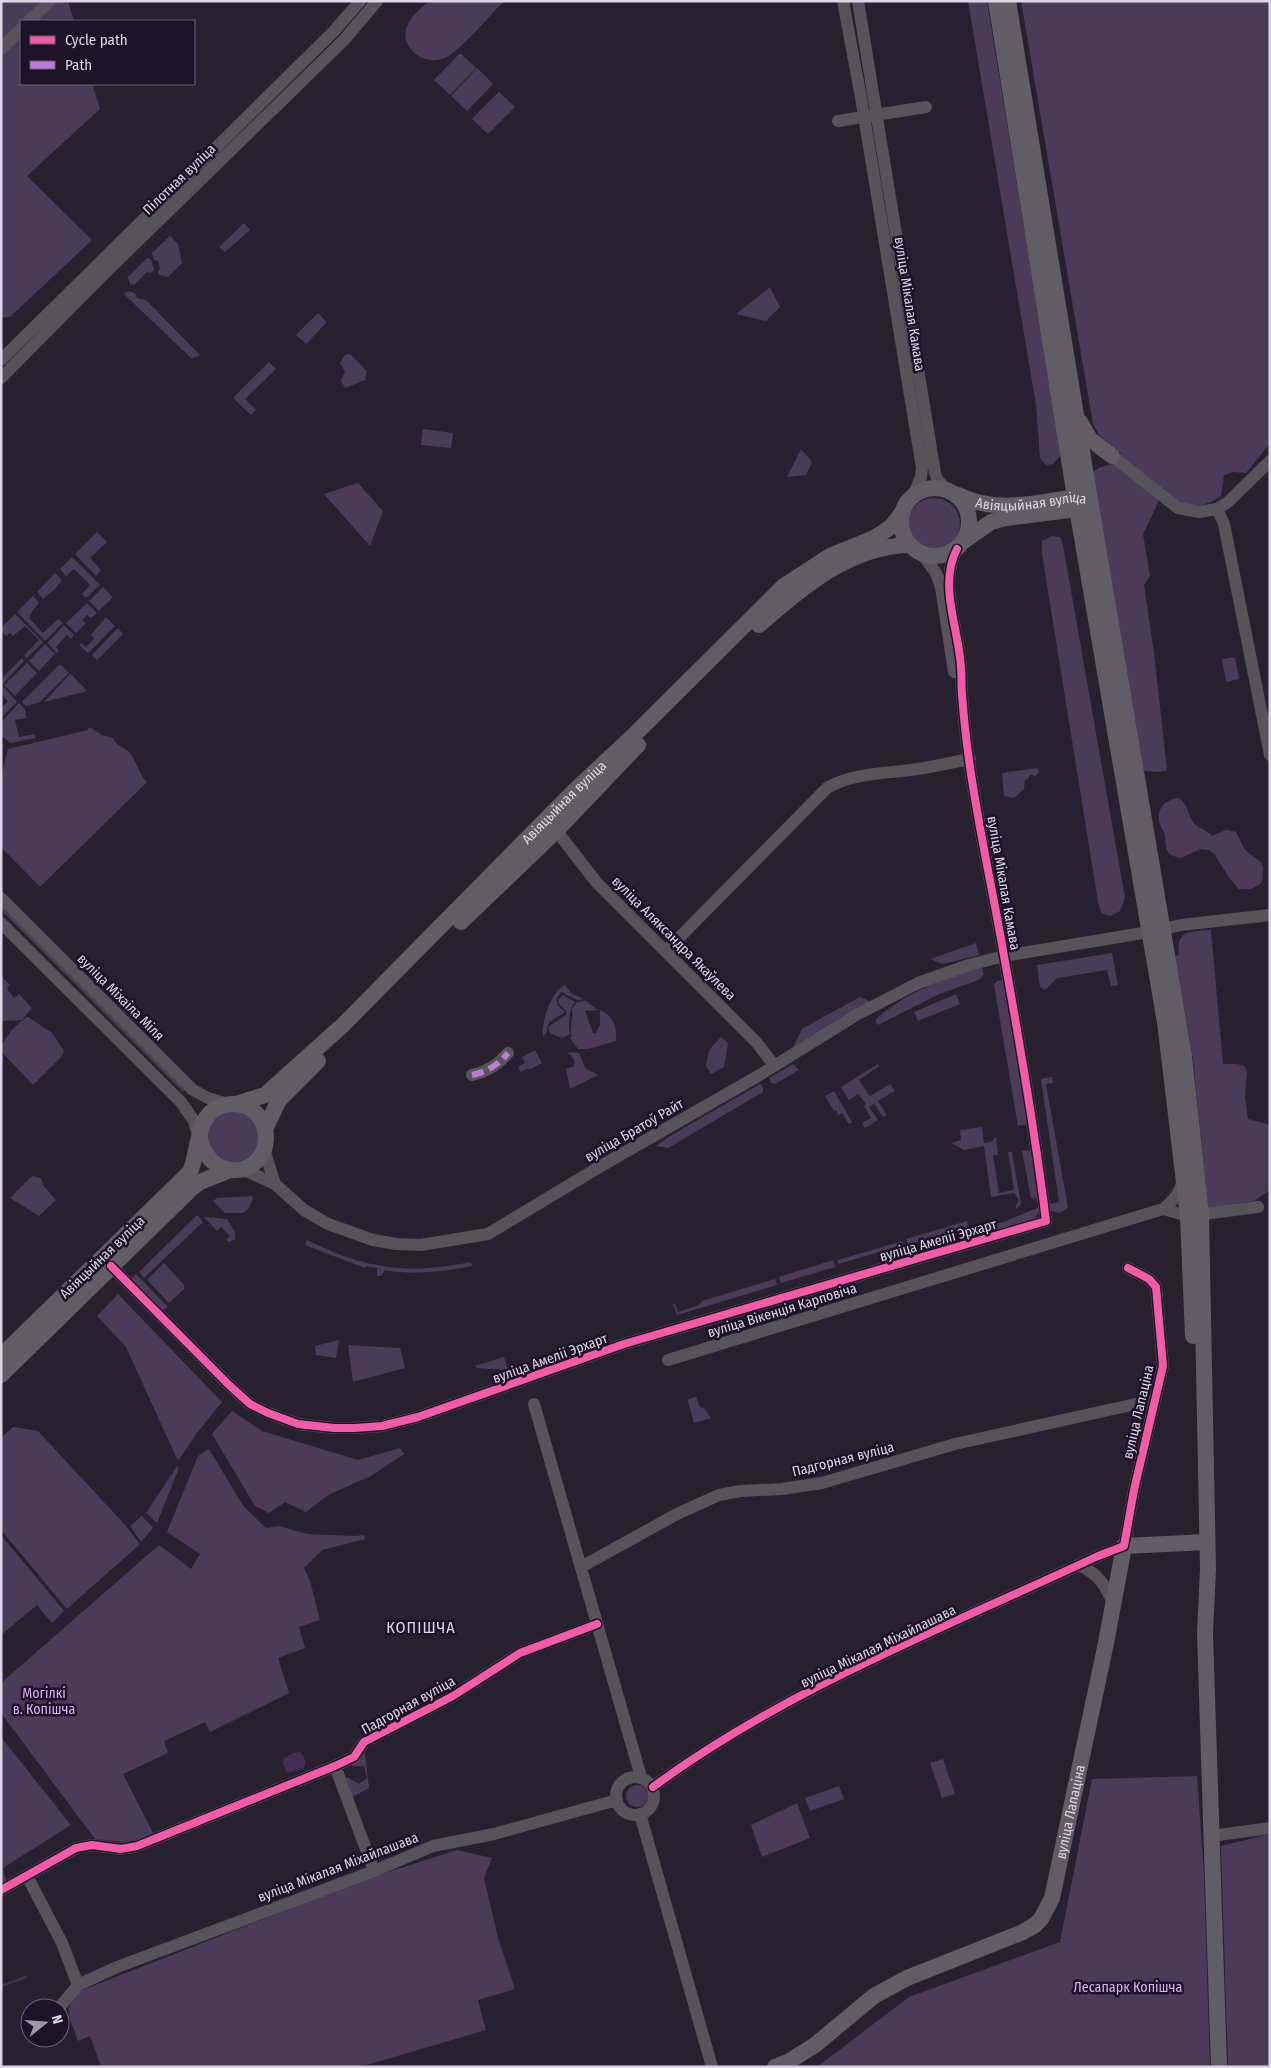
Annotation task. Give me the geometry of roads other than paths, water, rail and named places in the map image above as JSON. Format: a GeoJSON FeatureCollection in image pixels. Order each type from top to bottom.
{"type":"FeatureCollection","features":[{"type":"Feature","properties":{"kind":"main road"},"geometry":{"type":"LineString","coordinates":[[996,1],[1080,502],[1156,930],[1174,1093],[1190,1174],[1195,1215],[1202,1543],[1218,2067]]}},
{"type":"Feature","properties":{"kind":"main road"},"geometry":{"type":"LineString","coordinates":[[1008,1],[1086,479]]}},
{"type":"Feature","properties":{"kind":"main road"},"geometry":{"type":"LineString","coordinates":[[1077,416],[1086,434],[1095,444],[1112,456]]}},
{"type":"Feature","properties":{"kind":"main road"},"geometry":{"type":"LineString","coordinates":[[1080,502],[1086,479],[1097,462],[1112,456]]}},
{"type":"Feature","properties":{"kind":"main road"},"geometry":{"type":"LineString","coordinates":[[929,488],[952,492],[967,507],[969,516],[969,529],[961,545],[938,556],[916,549],[902,530],[902,513],[907,503],[913,496],[929,488]]}},
{"type":"Feature","properties":{"kind":"main road","name":"Авіяцыйная вуліца"},"geometry":{"type":"LineString","coordinates":[[952,492],[972,502],[996,507],[1080,502]]}},
{"type":"Feature","properties":{"kind":"main road","name":"Авіяцыйная вуліца"},"geometry":{"type":"LineString","coordinates":[[961,545],[992,522],[1080,502]]}},
{"type":"Feature","properties":{"kind":"main road","name":"Авіяцыйная вуліца"},"geometry":{"type":"LineString","coordinates":[[265,1129],[274,1108],[282,1097],[407,974],[552,825],[573,792],[635,734],[784,586],[830,556],[882,533],[892,526],[902,513]]}},
{"type":"Feature","properties":{"kind":"main road","name":"Авіяцыйная вуліца"},"geometry":{"type":"LineString","coordinates":[[232,1104],[265,1095],[343,1025],[671,711],[742,640],[785,602],[828,570],[874,549],[916,549]]}},
{"type":"Feature","properties":{"kind":"main road"},"geometry":{"type":"LineString","coordinates":[[1,1356],[190,1172],[200,1140],[201,1125],[208,1115],[220,1106],[232,1104],[254,1111],[265,1129],[264,1149],[255,1162],[236,1170],[217,1167],[210,1162],[203,1152],[200,1140]]}},
{"type":"Feature","properties":{"kind":"main road","name":"Авіяцыйная вуліца"},"geometry":{"type":"LineString","coordinates":[[1,1375],[192,1188],[200,1182],[236,1170]]}},
{"type":"Feature","properties":{"kind":"main road"},"geometry":{"type":"LineString","coordinates":[[1124,1546],[1202,1543]]}},
{"type":"Feature","properties":{"kind":"main road","name":"вуліца Лапаціна"},"geometry":{"type":"LineString","coordinates":[[775,2067],[788,2062],[815,2045],[874,1996],[920,1973],[1023,1932],[1041,1919],[1052,1898],[1114,1605],[1124,1546]]}},
{"type":"Feature","properties":{"kind":"street"},"geometry":{"type":"LineString","coordinates":[[30,20],[50,1]]}},
{"type":"Feature","properties":{"kind":"street","name":"Пілотная вуліца"},"geometry":{"type":"LineString","coordinates":[[1,378],[99,271],[334,31],[360,1]]}},
{"type":"Feature","properties":{"kind":"street","name":"Пілотная вуліца"},"geometry":{"type":"LineString","coordinates":[[1,360],[99,271],[344,40],[377,1]]}},
{"type":"Feature","properties":{"kind":"street"},"geometry":{"type":"LineString","coordinates":[[843,1],[871,116]]}},
{"type":"Feature","properties":{"kind":"street"},"geometry":{"type":"LineString","coordinates":[[858,1],[871,116]]}},
{"type":"Feature","properties":{"kind":"street"},"geometry":{"type":"LineString","coordinates":[[1,50],[20,30]]}},
{"type":"Feature","properties":{"kind":"street"},"geometry":{"type":"LineString","coordinates":[[334,31],[344,40]]}},
{"type":"Feature","properties":{"kind":"street"},"geometry":{"type":"LineString","coordinates":[[838,122],[926,107]]}},
{"type":"Feature","properties":{"kind":"street","name":"вуліца Мікалая Камава"},"geometry":{"type":"LineString","coordinates":[[871,116],[935,473],[937,479],[952,492]]}},
{"type":"Feature","properties":{"kind":"street","name":"вуліца Мікалая Камава"},"geometry":{"type":"LineString","coordinates":[[871,116],[922,468],[921,477],[913,496]]}},
{"type":"Feature","properties":{"kind":"street"},"geometry":{"type":"LineString","coordinates":[[1112,456],[1178,508],[1199,512],[1217,509],[1240,492],[1270,461]]}},
{"type":"Feature","properties":{"kind":"street"},"geometry":{"type":"LineString","coordinates":[[1217,509],[1224,524],[1269,746]]}},
{"type":"Feature","properties":{"kind":"street","name":"вуліца Мікалая Камава"},"geometry":{"type":"LineString","coordinates":[[961,545],[952,560],[948,578],[962,669],[961,693],[970,759],[1004,956],[1046,1221]]}},
{"type":"Feature","properties":{"kind":"street","name":"вуліца Мікалая Камава"},"geometry":{"type":"LineString","coordinates":[[916,549],[936,573],[941,587],[953,671],[961,693]]}},
{"type":"Feature","properties":{"kind":"street"},"geometry":{"type":"LineString","coordinates":[[666,951],[827,788],[839,781],[859,776],[918,769],[970,759]]}},
{"type":"Feature","properties":{"kind":"street","name":"вуліца Аляксандра Якаўлева"},"geometry":{"type":"LineString","coordinates":[[552,825],[597,883],[757,1043],[774,1065]]}},
{"type":"Feature","properties":{"kind":"street","name":"вуліца Міхаіла Міля"},"geometry":{"type":"LineString","coordinates":[[1,898],[193,1090],[208,1098],[232,1104]]}},
{"type":"Feature","properties":{"kind":"street","name":"вуліца Братоў Райт"},"geometry":{"type":"LineString","coordinates":[[236,1170],[275,1184],[314,1216],[336,1228],[373,1240],[421,1245],[488,1234],[601,1166],[758,1076],[858,1014],[918,982],[969,965],[1004,956],[1181,925],[1270,915]]}},
{"type":"Feature","properties":{"kind":"street"},"geometry":{"type":"LineString","coordinates":[[1,923],[181,1102],[194,1121],[200,1140]]}},
{"type":"Feature","properties":{"kind":"street"},"geometry":{"type":"LineString","coordinates":[[472,1075],[482,1073],[494,1067],[508,1053]]}},
{"type":"Feature","properties":{"kind":"street"},"geometry":{"type":"LineString","coordinates":[[264,1149],[275,1184]]}},
{"type":"Feature","properties":{"kind":"street"},"geometry":{"type":"LineString","coordinates":[[1163,1209],[1175,1198],[1190,1174]]}},
{"type":"Feature","properties":{"kind":"street"},"geometry":{"type":"LineString","coordinates":[[1163,1209],[1195,1215],[1258,1207]]}},
{"type":"Feature","properties":{"kind":"street","name":"вуліца Вікенція Карповіча"},"geometry":{"type":"LineString","coordinates":[[668,1360],[1163,1209]]}},
{"type":"Feature","properties":{"kind":"street","name":"вуліца Амеліі Эрхарт"},"geometry":{"type":"LineString","coordinates":[[111,1266],[229,1385],[254,1406],[298,1424],[355,1428],[382,1426],[418,1417],[624,1344],[1046,1221]]}},
{"type":"Feature","properties":{"kind":"street","name":"вуліца Лапаціна"},"geometry":{"type":"LineString","coordinates":[[1124,1546],[1154,1400],[1163,1366],[1156,1287],[1149,1279],[1128,1268]]}},
{"type":"Feature","properties":{"kind":"street","name":"Падгорная вуліца"},"geometry":{"type":"LineString","coordinates":[[581,1567],[677,1514],[719,1495],[740,1491],[782,1489],[822,1484],[955,1444],[1154,1400]]}},
{"type":"Feature","properties":{"kind":"street"},"geometry":{"type":"LineString","coordinates":[[534,1404],[641,1777],[653,1787],[655,1795],[653,1804],[648,1810],[633,1815],[620,1807],[617,1800],[617,1792],[620,1785],[626,1779],[641,1777]]}},
{"type":"Feature","properties":{"kind":"street","name":"вуліца Мікалая Міхайлашава"},"geometry":{"type":"LineString","coordinates":[[653,1787],[730,1737],[808,1692],[903,1646],[1124,1546]]}},
{"type":"Feature","properties":{"kind":"street"},"geometry":{"type":"LineString","coordinates":[[1079,1565],[1095,1573],[1114,1605]]}},
{"type":"Feature","properties":{"kind":"street","name":"Падгорная вуліца"},"geometry":{"type":"LineString","coordinates":[[27,1876],[76,1848],[92,1845],[121,1849],[138,1846],[354,1758],[364,1742],[453,1696],[520,1653],[597,1624]]}},
{"type":"Feature","properties":{"kind":"street"},"geometry":{"type":"LineString","coordinates":[[335,1766],[374,1871]]}},
{"type":"Feature","properties":{"kind":"street","name":"вуліца Мікалая Міхайлашава"},"geometry":{"type":"LineString","coordinates":[[78,1986],[117,1967],[374,1871],[433,1846],[488,1835],[617,1800]]}},
{"type":"Feature","properties":{"kind":"street"},"geometry":{"type":"LineString","coordinates":[[640,1814],[712,2067]]}},
{"type":"Feature","properties":{"kind":"street"},"geometry":{"type":"LineString","coordinates":[[1211,1836],[1270,1828]]}},
{"type":"Feature","properties":{"kind":"street"},"geometry":{"type":"LineString","coordinates":[[1,1890],[27,1876],[62,1943],[78,1986],[68,1998]]}},
{"type":"Feature","properties":{"kind":"waterway"},"geometry":{"type":"LineString","coordinates":[[1,1986],[26,1977]]}},
{"type":"Feature","properties":{"kind":"district","name":"КОПІШЧА"},"geometry":{"type":"Point","coordinates":[421,1627]}},
{"type":"Feature","properties":{"kind":"park label","name":"Могілкі в. Копішча"},"geometry":{"type":"Point","coordinates":[44,1702]}},
{"type":"Feature","properties":{"kind":"park label","name":"Лесапарк Копішча"},"geometry":{"type":"Point","coordinates":[1128,1987]}}]}
